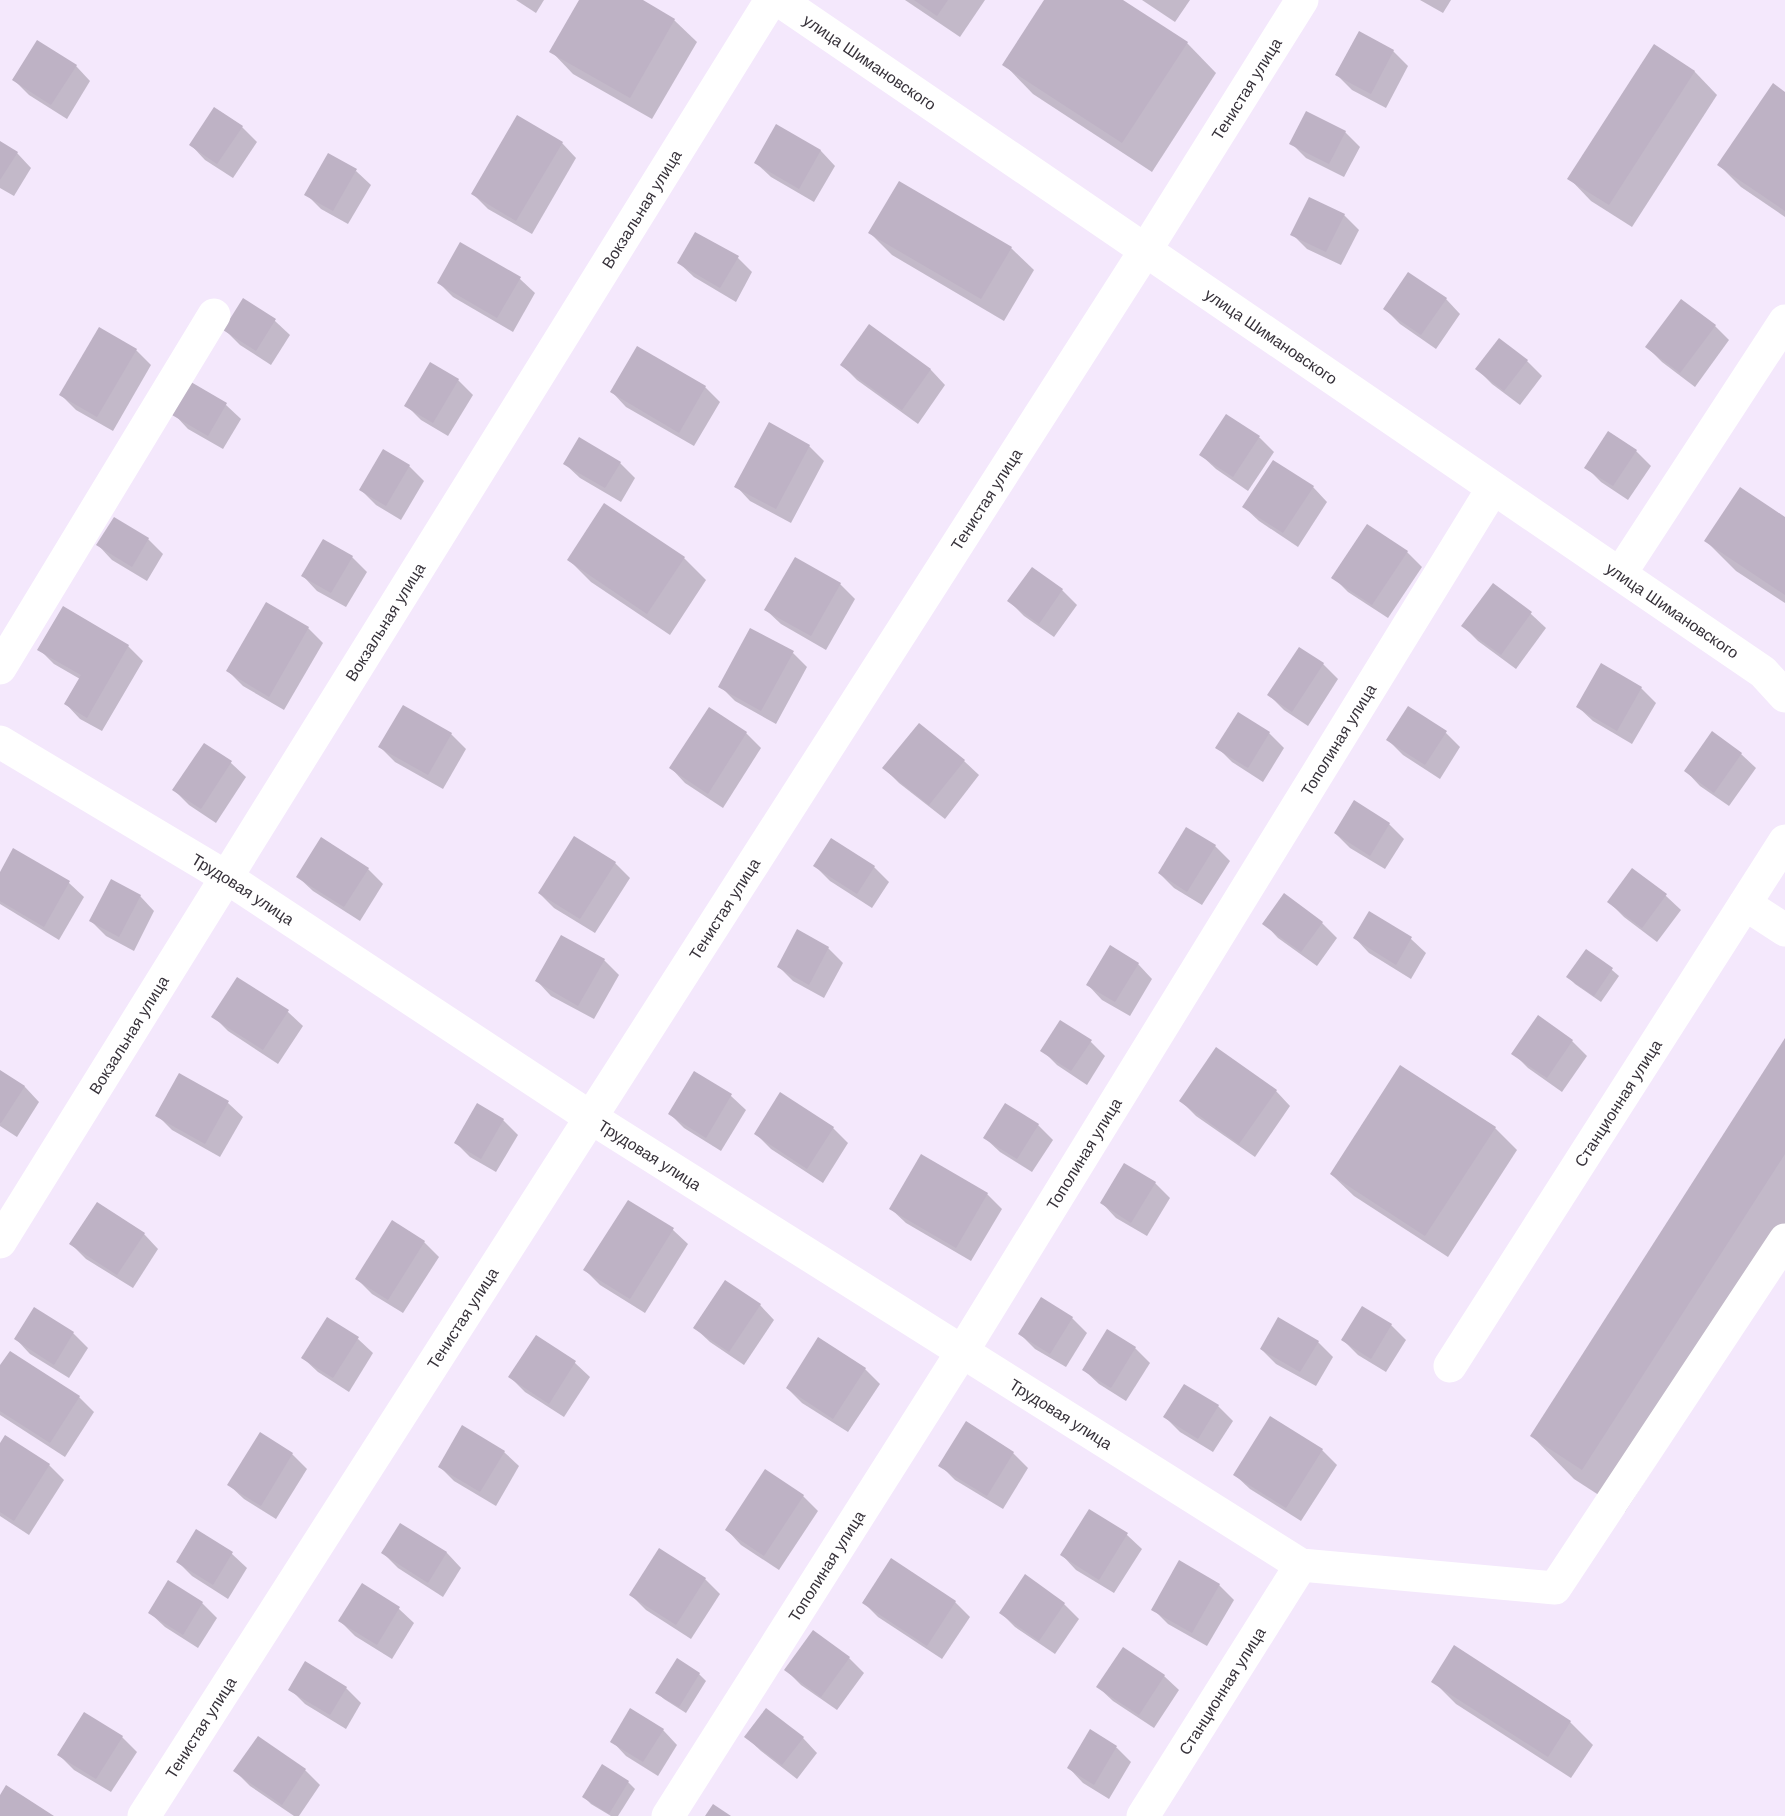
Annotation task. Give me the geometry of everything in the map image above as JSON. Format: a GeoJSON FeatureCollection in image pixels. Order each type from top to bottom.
{"type":"FeatureCollection","features":[{"type":"Feature","properties":{"kind":"street","name":"Вокзальная улица"},"geometry":{"type":"LineString","coordinates":[[0,1242],[771,0]]}},
{"type":"Feature","properties":{"kind":"street","name":"улица Шимановского"},"geometry":{"type":"LineString","coordinates":[[779,0],[1763,672],[1785,696]]}},
{"type":"Feature","properties":{"kind":"street","name":"Тенистая улица"},"geometry":{"type":"LineString","coordinates":[[144,1816],[1145,251],[1302,0]]}},
{"type":"Feature","properties":{"kind":"street"},"geometry":{"type":"LineString","coordinates":[[0,668],[214,315]]}},
{"type":"Feature","properties":{"kind":"street"},"geometry":{"type":"LineString","coordinates":[[1620,574],[1785,321]]}},
{"type":"Feature","properties":{"kind":"street","name":"Тополиная улица"},"geometry":{"type":"LineString","coordinates":[[668,1816],[962,1352],[1493,488]]}},
{"type":"Feature","properties":{"kind":"street","name":"Трудовая улица"},"geometry":{"type":"LineString","coordinates":[[0,742],[226,877],[590,1117],[1301,1565]]}},
{"type":"Feature","properties":{"kind":"street","name":"Станционная улица"},"geometry":{"type":"LineString","coordinates":[[1450,1366],[1785,841]]}},
{"type":"Feature","properties":{"kind":"street"},"geometry":{"type":"LineString","coordinates":[[1745,904],[1785,930]]}},
{"type":"Feature","properties":{"kind":"street"},"geometry":{"type":"LineString","coordinates":[[1301,1565],[1555,1588],[1785,1240]]}},
{"type":"Feature","properties":{"kind":"street","name":"Станционная улица"},"geometry":{"type":"LineString","coordinates":[[1143,1816],[1301,1565]]}},
{"type":"Feature","properties":{"kind":"building"},"geometry":{"type":"Polygon","coordinates":[[[579,0],[643,0],[675,19],[630,98],[549,52],[579,0]]]}},
{"type":"Feature","properties":{"kind":"building"},"geometry":{"type":"Polygon","coordinates":[[[914,0],[948,0],[937,16],[914,0]]]}},
{"type":"Feature","properties":{"kind":"building"},"geometry":{"type":"Polygon","coordinates":[[[1044,0],[1123,0],[1188,42],[1122,143],[1002,65],[1044,0]]]}},
{"type":"Feature","properties":{"kind":"building"},"geometry":{"type":"Polygon","coordinates":[[[1359,31],[1394,50],[1371,94],[1335,75],[1359,31]]]}},
{"type":"Feature","properties":{"kind":"building"},"geometry":{"type":"Polygon","coordinates":[[[37,40],[77,65],[51,105],[12,80],[37,40]]]}},
{"type":"Feature","properties":{"kind":"building"},"geometry":{"type":"Polygon","coordinates":[[[1654,44],[1695,71],[1609,205],[1567,179],[1654,44]]]}},
{"type":"Feature","properties":{"kind":"building"},"geometry":{"type":"Polygon","coordinates":[[[1773,83],[1785,92],[1785,211],[1717,165],[1773,83]]]}},
{"type":"Feature","properties":{"kind":"building"},"geometry":{"type":"Polygon","coordinates":[[[214,107],[243,126],[217,164],[189,145],[214,107]]]}},
{"type":"Feature","properties":{"kind":"building"},"geometry":{"type":"Polygon","coordinates":[[[1306,111],[1346,131],[1329,164],[1289,144],[1306,111]]]}},
{"type":"Feature","properties":{"kind":"building"},"geometry":{"type":"Polygon","coordinates":[[[517,115],[563,142],[516,221],[471,194],[517,115]]]}},
{"type":"Feature","properties":{"kind":"building"},"geometry":{"type":"Polygon","coordinates":[[[776,124],[821,150],[799,189],[754,163],[776,124]]]}},
{"type":"Feature","properties":{"kind":"building"},"geometry":{"type":"Polygon","coordinates":[[[0,141],[18,152],[0,180],[0,141]]]}},
{"type":"Feature","properties":{"kind":"building"},"geometry":{"type":"Polygon","coordinates":[[[328,153],[357,169],[333,211],[304,195],[328,153]]]}},
{"type":"Feature","properties":{"kind":"building"},"geometry":{"type":"Polygon","coordinates":[[[899,181],[1012,247],[981,299],[868,233],[899,181]]]}},
{"type":"Feature","properties":{"kind":"building"},"geometry":{"type":"Polygon","coordinates":[[[1309,197],[1345,214],[1326,252],[1290,235],[1309,197]]]}},
{"type":"Feature","properties":{"kind":"building"},"geometry":{"type":"Polygon","coordinates":[[[695,232],[739,256],[720,288],[677,263],[695,232]]]}},
{"type":"Feature","properties":{"kind":"building"},"geometry":{"type":"Polygon","coordinates":[[[460,242],[521,277],[497,318],[437,283],[460,242]]]}},
{"type":"Feature","properties":{"kind":"building"},"geometry":{"type":"Polygon","coordinates":[[[1408,272],[1447,298],[1421,335],[1383,309],[1408,272]]]}},
{"type":"Feature","properties":{"kind":"building"},"geometry":{"type":"Polygon","coordinates":[[[243,298],[276,319],[256,351],[223,330],[243,298]]]}},
{"type":"Feature","properties":{"kind":"building"},"geometry":{"type":"Polygon","coordinates":[[[1681,299],[1716,325],[1680,373],[1645,347],[1681,299]]]}},
{"type":"Feature","properties":{"kind":"building"},"geometry":{"type":"Polygon","coordinates":[[[869,324],[931,369],[902,410],[840,365],[869,324]]]}},
{"type":"Feature","properties":{"kind":"building"},"geometry":{"type":"Polygon","coordinates":[[[99,327],[137,349],[97,417],[59,395],[99,327]]]}},
{"type":"Feature","properties":{"kind":"building"},"geometry":{"type":"Polygon","coordinates":[[[1499,338],[1528,360],[1504,391],[1475,369],[1499,338]]]}},
{"type":"Feature","properties":{"kind":"building"},"geometry":{"type":"Polygon","coordinates":[[[637,346],[706,386],[679,433],[610,392],[637,346]]]}},
{"type":"Feature","properties":{"kind":"building"},"geometry":{"type":"Polygon","coordinates":[[[430,362],[459,379],[433,423],[404,406],[430,362]]]}},
{"type":"Feature","properties":{"kind":"building"},"geometry":{"type":"Polygon","coordinates":[[[191,382],[227,403],[208,436],[172,415],[191,382]]]}},
{"type":"Feature","properties":{"kind":"building"},"geometry":{"type":"Polygon","coordinates":[[[1226,414],[1260,436],[1233,477],[1199,455],[1226,414]]]}},
{"type":"Feature","properties":{"kind":"building"},"geometry":{"type":"Polygon","coordinates":[[[769,422],[810,445],[776,509],[734,487],[769,422]]]}},
{"type":"Feature","properties":{"kind":"building"},"geometry":{"type":"Polygon","coordinates":[[[1608,431],[1637,450],[1613,486],[1584,468],[1608,431]]]}},
{"type":"Feature","properties":{"kind":"building"},"geometry":{"type":"Polygon","coordinates":[[[579,437],[621,462],[605,488],[563,464],[579,437]]]}},
{"type":"Feature","properties":{"kind":"building"},"geometry":{"type":"Polygon","coordinates":[[[383,449],[410,465],[386,506],[359,490],[383,449]]]}},
{"type":"Feature","properties":{"kind":"building"},"geometry":{"type":"Polygon","coordinates":[[[1273,460],[1314,486],[1283,533],[1242,507],[1273,460]]]}},
{"type":"Feature","properties":{"kind":"building"},"geometry":{"type":"Polygon","coordinates":[[[1740,487],[1785,517],[1785,595],[1704,541],[1740,487]]]}},
{"type":"Feature","properties":{"kind":"building"},"geometry":{"type":"Polygon","coordinates":[[[604,503],[685,557],[647,614],[567,560],[604,503]]]}},
{"type":"Feature","properties":{"kind":"building"},"geometry":{"type":"Polygon","coordinates":[[[114,517],[149,538],[132,567],[96,545],[114,517]]]}},
{"type":"Feature","properties":{"kind":"building"},"geometry":{"type":"Polygon","coordinates":[[[1367,524],[1408,551],[1372,605],[1331,578],[1367,524]]]}},
{"type":"Feature","properties":{"kind":"building"},"geometry":{"type":"Polygon","coordinates":[[[323,539],[353,556],[331,593],[301,576],[323,539]]]}},
{"type":"Feature","properties":{"kind":"building"},"geometry":{"type":"Polygon","coordinates":[[[795,557],[841,583],[811,636],[764,610],[795,557]]]}},
{"type":"Feature","properties":{"kind":"building"},"geometry":{"type":"Polygon","coordinates":[[[1032,567],[1063,589],[1039,624],[1007,601],[1032,567]]]}},
{"type":"Feature","properties":{"kind":"building"},"geometry":{"type":"Polygon","coordinates":[[[1493,583],[1532,612],[1501,655],[1461,626],[1493,583]]]}},
{"type":"Feature","properties":{"kind":"building"},"geometry":{"type":"Polygon","coordinates":[[[266,602],[309,627],[269,697],[226,671],[266,602]]]}},
{"type":"Feature","properties":{"kind":"building"},"geometry":{"type":"Polygon","coordinates":[[[63,606],[129,645],[87,718],[64,704],[81,675],[37,650],[63,606]]]}},
{"type":"Feature","properties":{"kind":"building"},"geometry":{"type":"Polygon","coordinates":[[[750,628],[794,651],[761,711],[718,687],[750,628]]]}},
{"type":"Feature","properties":{"kind":"building"},"geometry":{"type":"Polygon","coordinates":[[[1299,647],[1324,663],[1292,712],[1267,695],[1299,647]]]}},
{"type":"Feature","properties":{"kind":"building"},"geometry":{"type":"Polygon","coordinates":[[[1601,663],[1642,687],[1617,731],[1576,707],[1601,663]]]}},
{"type":"Feature","properties":{"kind":"building"},"geometry":{"type":"Polygon","coordinates":[[[403,705],[452,733],[428,775],[378,747],[403,705]]]}},
{"type":"Feature","properties":{"kind":"building"},"geometry":{"type":"Polygon","coordinates":[[[1408,706],[1447,731],[1425,765],[1386,740],[1408,706]]]}},
{"type":"Feature","properties":{"kind":"building"},"geometry":{"type":"Polygon","coordinates":[[[709,707],[747,732],[708,794],[669,768],[709,707]]]}},
{"type":"Feature","properties":{"kind":"building"},"geometry":{"type":"Polygon","coordinates":[[[1238,712],[1270,732],[1248,768],[1215,748],[1238,712]]]}},
{"type":"Feature","properties":{"kind":"building"},"geometry":{"type":"Polygon","coordinates":[[[919,723],[965,760],[929,805],[882,768],[919,723]]]}},
{"type":"Feature","properties":{"kind":"building"},"geometry":{"type":"Polygon","coordinates":[[[1712,731],[1742,753],[1714,793],[1684,771],[1712,731]]]}},
{"type":"Feature","properties":{"kind":"building"},"geometry":{"type":"Polygon","coordinates":[[[204,743],[232,761],[201,809],[172,790],[204,743]]]}},
{"type":"Feature","properties":{"kind":"building"},"geometry":{"type":"Polygon","coordinates":[[[1354,800],[1390,823],[1370,856],[1334,833],[1354,800]]]}},
{"type":"Feature","properties":{"kind":"building"},"geometry":{"type":"Polygon","coordinates":[[[1186,827],[1216,845],[1187,892],[1158,873],[1186,827]]]}},
{"type":"Feature","properties":{"kind":"building"},"geometry":{"type":"Polygon","coordinates":[[[574,836],[616,862],[580,919],[538,893],[574,836]]]}},
{"type":"Feature","properties":{"kind":"building"},"geometry":{"type":"Polygon","coordinates":[[[321,837],[369,868],[344,907],[296,877],[321,837]]]}},
{"type":"Feature","properties":{"kind":"building"},"geometry":{"type":"Polygon","coordinates":[[[831,838],[875,866],[857,894],[813,866],[831,838]]]}},
{"type":"Feature","properties":{"kind":"building"},"geometry":{"type":"Polygon","coordinates":[[[13,848],[70,881],[44,927],[0,901],[0,872],[13,848]]]}},
{"type":"Feature","properties":{"kind":"building"},"geometry":{"type":"Polygon","coordinates":[[[1632,868],[1667,894],[1642,928],[1607,902],[1632,868]]]}},
{"type":"Feature","properties":{"kind":"building"},"geometry":{"type":"Polygon","coordinates":[[[111,879],[141,895],[119,937],[89,921],[111,879]]]}},
{"type":"Feature","properties":{"kind":"building"},"geometry":{"type":"Polygon","coordinates":[[[1284,893],[1323,922],[1301,952],[1262,924],[1284,893]]]}},
{"type":"Feature","properties":{"kind":"building"},"geometry":{"type":"Polygon","coordinates":[[[1369,911],[1412,937],[1396,965],[1353,938],[1369,911]]]}},
{"type":"Feature","properties":{"kind":"building"},"geometry":{"type":"Polygon","coordinates":[[[797,929],[829,947],[809,985],[777,967],[797,929]]]}},
{"type":"Feature","properties":{"kind":"building"},"geometry":{"type":"Polygon","coordinates":[[[561,935],[605,959],[578,1006],[535,981],[561,935]]]}},
{"type":"Feature","properties":{"kind":"building"},"geometry":{"type":"Polygon","coordinates":[[[1110,945],[1139,963],[1115,1002],[1086,985],[1110,945]]]}},
{"type":"Feature","properties":{"kind":"building"},"geometry":{"type":"Polygon","coordinates":[[[1586,949],[1613,968],[1594,996],[1566,977],[1586,949]]]}},
{"type":"Feature","properties":{"kind":"building"},"geometry":{"type":"Polygon","coordinates":[[[237,977],[289,1010],[263,1050],[211,1017],[237,977]]]}},
{"type":"Feature","properties":{"kind":"building"},"geometry":{"type":"Polygon","coordinates":[[[1538,1015],[1573,1040],[1547,1078],[1511,1054],[1538,1015]]]}},
{"type":"Feature","properties":{"kind":"building"},"geometry":{"type":"Polygon","coordinates":[[[1060,1020],[1092,1040],[1071,1071],[1040,1051],[1060,1020]]]}},
{"type":"Feature","properties":{"kind":"building"},"geometry":{"type":"Polygon","coordinates":[[[1785,1038],[1785,1154],[1582,1470],[1530,1436],[1785,1038]]]}},
{"type":"Feature","properties":{"kind":"building"},"geometry":{"type":"Polygon","coordinates":[[[1216,1047],[1277,1090],[1239,1144],[1179,1101],[1216,1047]]]}},
{"type":"Feature","properties":{"kind":"building"},"geometry":{"type":"Polygon","coordinates":[[[1400,1065],[1496,1127],[1425,1236],[1330,1174],[1400,1065]]]}},
{"type":"Feature","properties":{"kind":"building"},"geometry":{"type":"Polygon","coordinates":[[[0,1070],[25,1086],[1,1123],[0,1123],[0,1070]]]}},
{"type":"Feature","properties":{"kind":"building"},"geometry":{"type":"Polygon","coordinates":[[[694,1071],[732,1094],[706,1138],[668,1114],[694,1071]]]}},
{"type":"Feature","properties":{"kind":"building"},"geometry":{"type":"Polygon","coordinates":[[[179,1073],[229,1101],[205,1144],[155,1116],[179,1073]]]}},
{"type":"Feature","properties":{"kind":"building"},"geometry":{"type":"Polygon","coordinates":[[[780,1092],[834,1127],[807,1169],[754,1134],[780,1092]]]}},
{"type":"Feature","properties":{"kind":"building"},"geometry":{"type":"Polygon","coordinates":[[[477,1103],[504,1119],[481,1159],[454,1143],[477,1103]]]}},
{"type":"Feature","properties":{"kind":"building"},"geometry":{"type":"Polygon","coordinates":[[[1005,1103],[1039,1124],[1017,1159],[983,1138],[1005,1103]]]}},
{"type":"Feature","properties":{"kind":"building"},"geometry":{"type":"Polygon","coordinates":[[[921,1154],[988,1193],[956,1248],[889,1209],[921,1154]]]}},
{"type":"Feature","properties":{"kind":"building"},"geometry":{"type":"Polygon","coordinates":[[[1124,1163],[1156,1182],[1131,1223],[1100,1203],[1124,1163]]]}},
{"type":"Feature","properties":{"kind":"building"},"geometry":{"type":"Polygon","coordinates":[[[628,1200],[674,1228],[630,1299],[583,1270],[628,1200]]]}},
{"type":"Feature","properties":{"kind":"building"},"geometry":{"type":"Polygon","coordinates":[[[97,1202],[145,1233],[117,1275],[69,1244],[97,1202]]]}},
{"type":"Feature","properties":{"kind":"building"},"geometry":{"type":"Polygon","coordinates":[[[392,1220],[425,1241],[388,1300],[355,1279],[392,1220]]]}},
{"type":"Feature","properties":{"kind":"building"},"geometry":{"type":"Polygon","coordinates":[[[725,1280],[761,1304],[729,1352],[693,1328],[725,1280]]]}},
{"type":"Feature","properties":{"kind":"building"},"geometry":{"type":"Polygon","coordinates":[[[1041,1297],[1073,1317],[1050,1354],[1018,1334],[1041,1297]]]}},
{"type":"Feature","properties":{"kind":"building"},"geometry":{"type":"Polygon","coordinates":[[[1362,1306],[1392,1324],[1371,1359],[1341,1340],[1362,1306]]]}},
{"type":"Feature","properties":{"kind":"building"},"geometry":{"type":"Polygon","coordinates":[[[34,1307],[74,1332],[54,1365],[14,1339],[34,1307]]]}},
{"type":"Feature","properties":{"kind":"building"},"geometry":{"type":"Polygon","coordinates":[[[327,1317],[359,1337],[333,1378],[301,1358],[327,1317]]]}},
{"type":"Feature","properties":{"kind":"building"},"geometry":{"type":"Polygon","coordinates":[[[1278,1317],[1319,1341],[1300,1372],[1260,1349],[1278,1317]]]}},
{"type":"Feature","properties":{"kind":"building"},"geometry":{"type":"Polygon","coordinates":[[[1107,1329],[1136,1347],[1111,1388],[1082,1370],[1107,1329]]]}},
{"type":"Feature","properties":{"kind":"building"},"geometry":{"type":"Polygon","coordinates":[[[536,1335],[576,1361],[549,1404],[508,1377],[536,1335]]]}},
{"type":"Feature","properties":{"kind":"building"},"geometry":{"type":"Polygon","coordinates":[[[818,1337],[866,1368],[833,1419],[786,1388],[818,1337]]]}},
{"type":"Feature","properties":{"kind":"building"},"geometry":{"type":"Polygon","coordinates":[[[10,1351],[80,1396],[50,1443],[0,1411],[0,1365],[10,1351]]]}},
{"type":"Feature","properties":{"kind":"building"},"geometry":{"type":"Polygon","coordinates":[[[1184,1384],[1219,1405],[1198,1439],[1163,1417],[1184,1384]]]}},
{"type":"Feature","properties":{"kind":"building"},"geometry":{"type":"Polygon","coordinates":[[[1270,1416],[1323,1449],[1286,1508],[1233,1475],[1270,1416]]]}},
{"type":"Feature","properties":{"kind":"building"},"geometry":{"type":"Polygon","coordinates":[[[966,1421],[1014,1452],[987,1496],[938,1466],[966,1421]]]}},
{"type":"Feature","properties":{"kind":"building"},"geometry":{"type":"Polygon","coordinates":[[[462,1425],[505,1451],[480,1492],[438,1467],[462,1425]]]}},
{"type":"Feature","properties":{"kind":"building"},"geometry":{"type":"Polygon","coordinates":[[[260,1432],[293,1453],[261,1506],[227,1485],[260,1432]]]}},
{"type":"Feature","properties":{"kind":"building"},"geometry":{"type":"Polygon","coordinates":[[[5,1435],[50,1464],[14,1521],[0,1512],[0,1443],[5,1435]]]}},
{"type":"Feature","properties":{"kind":"building"},"geometry":{"type":"Polygon","coordinates":[[[765,1469],[804,1495],[764,1556],[725,1530],[765,1469]]]}},
{"type":"Feature","properties":{"kind":"building"},"geometry":{"type":"Polygon","coordinates":[[[1089,1509],[1128,1533],[1099,1580],[1060,1555],[1089,1509]]]}},
{"type":"Feature","properties":{"kind":"building"},"geometry":{"type":"Polygon","coordinates":[[[400,1523],[447,1552],[428,1583],[381,1553],[400,1523]]]}},
{"type":"Feature","properties":{"kind":"building"},"geometry":{"type":"Polygon","coordinates":[[[196,1529],[233,1552],[213,1585],[176,1562],[196,1529]]]}},
{"type":"Feature","properties":{"kind":"building"},"geometry":{"type":"Polygon","coordinates":[[[659,1548],[706,1578],[676,1625],[629,1595],[659,1548]]]}},
{"type":"Feature","properties":{"kind":"building"},"geometry":{"type":"Polygon","coordinates":[[[891,1558],[956,1601],[927,1646],[862,1603],[891,1558]]]}},
{"type":"Feature","properties":{"kind":"building"},"geometry":{"type":"Polygon","coordinates":[[[1179,1560],[1220,1584],[1192,1633],[1151,1610],[1179,1560]]]}},
{"type":"Feature","properties":{"kind":"building"},"geometry":{"type":"Polygon","coordinates":[[[1025,1574],[1065,1603],[1039,1641],[999,1613],[1025,1574]]]}},
{"type":"Feature","properties":{"kind":"building"},"geometry":{"type":"Polygon","coordinates":[[[168,1580],[203,1602],[183,1635],[148,1613],[168,1580]]]}},
{"type":"Feature","properties":{"kind":"building"},"geometry":{"type":"Polygon","coordinates":[[[362,1583],[400,1607],[377,1645],[338,1621],[362,1583]]]}},
{"type":"Feature","properties":{"kind":"building"},"geometry":{"type":"Polygon","coordinates":[[[813,1630],[850,1657],[821,1697],[784,1670],[813,1630]]]}},
{"type":"Feature","properties":{"kind":"building"},"geometry":{"type":"Polygon","coordinates":[[[1454,1645],[1571,1721],[1548,1757],[1431,1682],[1454,1645]]]}},
{"type":"Feature","properties":{"kind":"building"},"geometry":{"type":"Polygon","coordinates":[[[1123,1647],[1165,1675],[1139,1715],[1096,1687],[1123,1647]]]}},
{"type":"Feature","properties":{"kind":"building"},"geometry":{"type":"Polygon","coordinates":[[[677,1658],[700,1673],[679,1707],[655,1693],[677,1658]]]}},
{"type":"Feature","properties":{"kind":"building"},"geometry":{"type":"Polygon","coordinates":[[[305,1661],[347,1687],[330,1715],[288,1690],[305,1661]]]}},
{"type":"Feature","properties":{"kind":"building"},"geometry":{"type":"Polygon","coordinates":[[[630,1708],[664,1729],[643,1762],[610,1742],[630,1708]]]}},
{"type":"Feature","properties":{"kind":"building"},"geometry":{"type":"Polygon","coordinates":[[[766,1708],[804,1737],[782,1765],[744,1737],[766,1708]]]}},
{"type":"Feature","properties":{"kind":"building"},"geometry":{"type":"Polygon","coordinates":[[[84,1712],[123,1736],[96,1779],[57,1755],[84,1712]]]}},
{"type":"Feature","properties":{"kind":"building"},"geometry":{"type":"Polygon","coordinates":[[[1090,1729],[1117,1746],[1094,1785],[1067,1768],[1090,1729]]]}},
{"type":"Feature","properties":{"kind":"building"},"geometry":{"type":"Polygon","coordinates":[[[258,1736],[306,1769],[282,1805],[233,1771],[258,1736]]]}},
{"type":"Feature","properties":{"kind":"building"},"geometry":{"type":"Polygon","coordinates":[[[602,1764],[629,1781],[609,1814],[582,1797],[602,1764]]]}},
{"type":"Feature","properties":{"kind":"building"},"geometry":{"type":"Polygon","coordinates":[[[6,1785],[54,1816],[0,1816],[0,1795],[6,1785]]]}},
{"type":"Feature","properties":{"kind":"building"},"geometry":{"type":"Polygon","coordinates":[[[713,1804],[731,1816],[705,1816],[713,1804]]]}}]}
